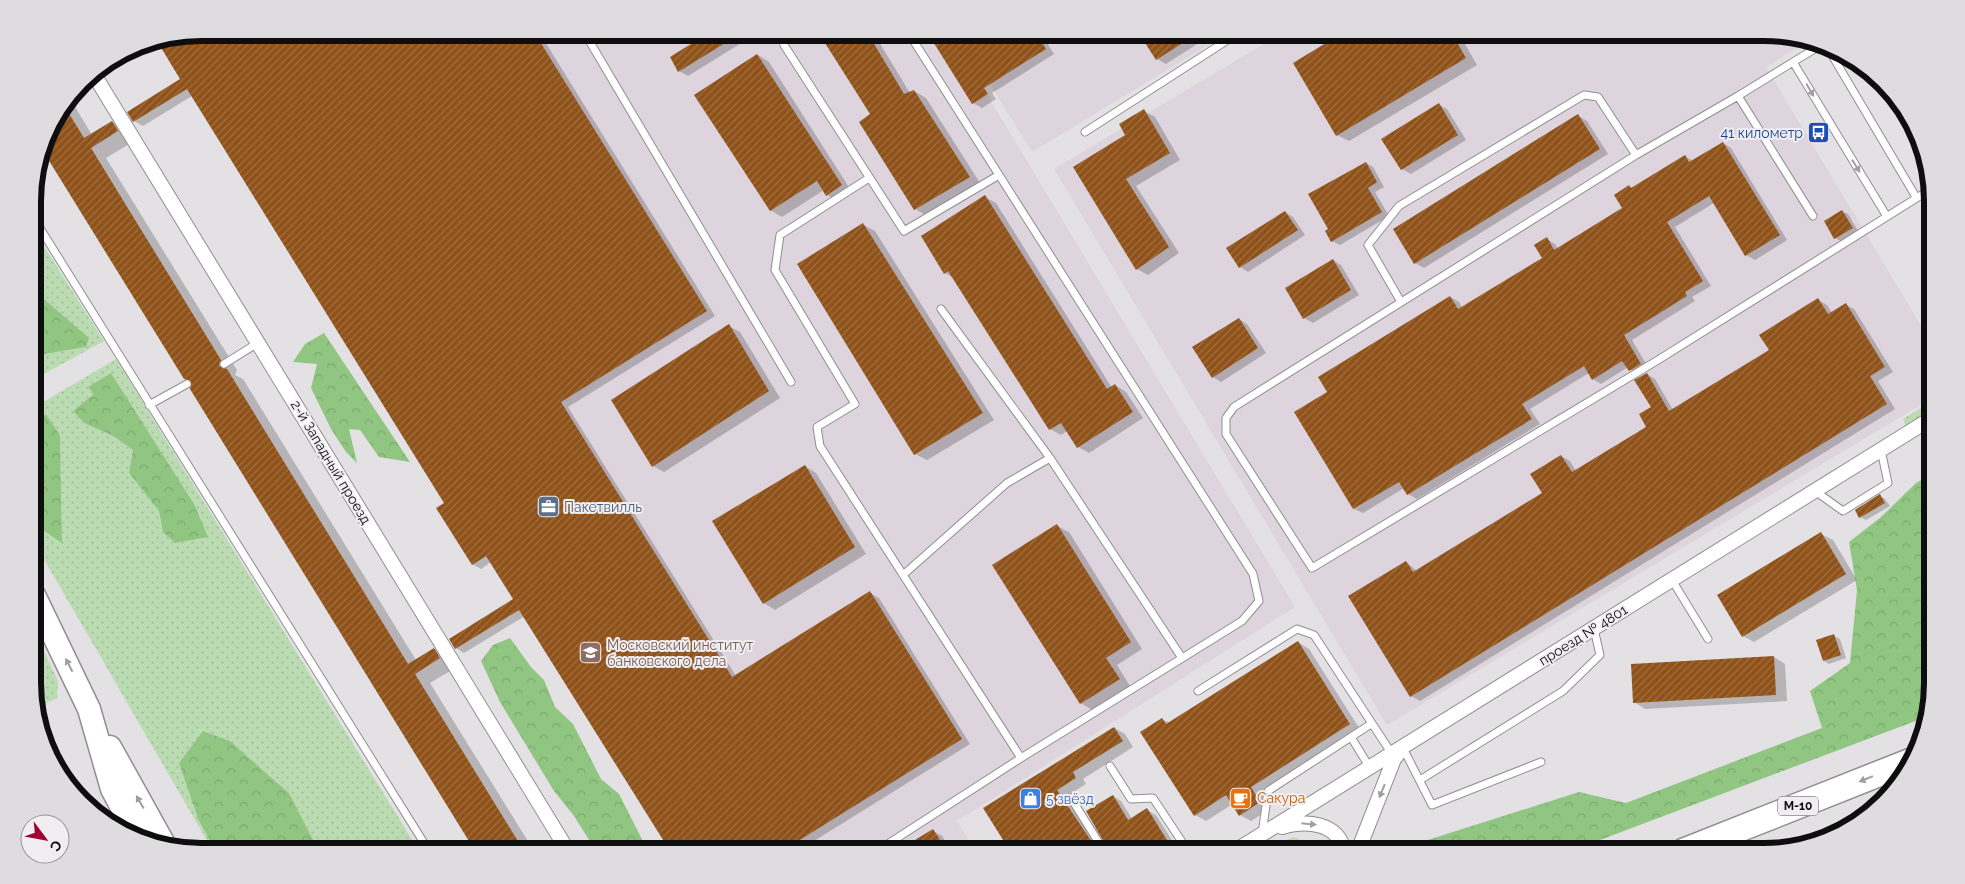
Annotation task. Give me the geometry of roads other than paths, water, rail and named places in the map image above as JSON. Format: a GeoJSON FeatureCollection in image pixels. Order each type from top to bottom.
{"type":"FeatureCollection","features":[{"type":"Feature","properties":{"kind":"highway","name":"М-10"},"geometry":{"type":"LineString","coordinates":[[1707,842],[1900,766]]}},
{"type":"Feature","properties":{"kind":"main road"},"geometry":{"type":"LineString","coordinates":[[41,610],[89,709],[160,837]]}},
{"type":"Feature","properties":{"kind":"main road"},"geometry":{"type":"LineString","coordinates":[[89,709],[112,789],[133,827]]}},
{"type":"Feature","properties":{"kind":"street","name":"2-й Западный проезд"},"geometry":{"type":"LineString","coordinates":[[97,80],[563,843]]}},
{"type":"Feature","properties":{"kind":"street","name":"проезд № 4801"},"geometry":{"type":"LineString","coordinates":[[1249,842],[1924,423]]}},
{"type":"Feature","properties":{"kind":"street"},"geometry":{"type":"LineString","coordinates":[[1361,842],[1397,751]]}},
{"type":"Feature","properties":{"kind":"street"},"geometry":{"type":"LineString","coordinates":[[1262,834],[1297,823],[1323,826],[1335,833],[1342,842]]}},
{"type":"Feature","properties":{"kind":"lane"},"geometry":{"type":"LineString","coordinates":[[1085,132],[1226,41]]}},
{"type":"Feature","properties":{"kind":"lane"},"geometry":{"type":"LineString","coordinates":[[590,42],[791,382]]}},
{"type":"Feature","properties":{"kind":"lane"},"geometry":{"type":"LineString","coordinates":[[785,42],[784,45],[904,231],[999,174]]}},
{"type":"Feature","properties":{"kind":"lane"},"geometry":{"type":"LineString","coordinates":[[890,843],[1021,758],[1242,621],[1259,601],[1253,574],[914,42]]}},
{"type":"Feature","properties":{"kind":"lane"},"geometry":{"type":"LineString","coordinates":[[1815,50],[1636,155],[1234,407],[1226,418],[1226,434],[1312,568],[1658,360],[1863,229],[1923,193]]}},
{"type":"Feature","properties":{"kind":"lane"},"geometry":{"type":"LineString","coordinates":[[1831,56],[1916,197]]}},
{"type":"Feature","properties":{"kind":"lane"},"geometry":{"type":"LineString","coordinates":[[1794,62],[1886,215]]}},
{"type":"Feature","properties":{"kind":"lane"},"geometry":{"type":"LineString","coordinates":[[1401,302],[1368,245],[1399,206],[1584,95],[1598,98],[1636,155]]}},
{"type":"Feature","properties":{"kind":"lane"},"geometry":{"type":"LineString","coordinates":[[1738,96],[1813,216]]}},
{"type":"Feature","properties":{"kind":"lane"},"geometry":{"type":"LineString","coordinates":[[869,178],[780,235],[775,270],[854,404],[817,428],[820,446],[1021,758]]}},
{"type":"Feature","properties":{"kind":"lane"},"geometry":{"type":"LineString","coordinates":[[42,231],[423,843]]}},
{"type":"Feature","properties":{"kind":"lane"},"geometry":{"type":"LineString","coordinates":[[941,309],[1050,458],[1182,658]]}},
{"type":"Feature","properties":{"kind":"lane"},"geometry":{"type":"LineString","coordinates":[[224,364],[258,343]]}},
{"type":"Feature","properties":{"kind":"lane"},"geometry":{"type":"LineString","coordinates":[[149,405],[187,384]]}},
{"type":"Feature","properties":{"kind":"lane"},"geometry":{"type":"LineString","coordinates":[[1815,491],[1843,512],[1888,483],[1881,450]]}},
{"type":"Feature","properties":{"kind":"lane"},"geometry":{"type":"LineString","coordinates":[[903,575],[1007,483],[1050,458]]}},
{"type":"Feature","properties":{"kind":"lane"},"geometry":{"type":"LineString","coordinates":[[1672,580],[1708,639]]}},
{"type":"Feature","properties":{"kind":"lane"},"geometry":{"type":"LineString","coordinates":[[1420,780],[1563,691],[1600,654],[1594,628]]}},
{"type":"Feature","properties":{"kind":"lane"},"geometry":{"type":"LineString","coordinates":[[1198,691],[1297,630],[1314,635],[1372,724],[1420,780],[1432,805],[1541,762]]}},
{"type":"Feature","properties":{"kind":"lane"},"geometry":{"type":"LineString","coordinates":[[1262,834],[1268,791],[1372,724]]}},
{"type":"Feature","properties":{"kind":"lane"},"geometry":{"type":"LineString","coordinates":[[1351,737],[1370,768]]}},
{"type":"Feature","properties":{"kind":"lane"},"geometry":{"type":"LineString","coordinates":[[1110,766],[1131,800],[1153,798],[1182,842]]}},
{"type":"Feature","properties":{"kind":"lane"},"geometry":{"type":"LineString","coordinates":[[1071,798],[1099,842]]}},
{"type":"Feature","properties":{"kind":"place","name":"41 километр"},"geometry":{"type":"Point","coordinates":[1819,133]}},
{"type":"Feature","properties":{"kind":"place","name":"Пакетвилль"},"geometry":{"type":"Point","coordinates":[548,507]}},
{"type":"Feature","properties":{"kind":"place","name":"Московский институт банковского дела"},"geometry":{"type":"Point","coordinates":[591,653]}},
{"type":"Feature","properties":{"kind":"place","name":"Сакура"},"geometry":{"type":"Point","coordinates":[1241,798]}},
{"type":"Feature","properties":{"kind":"place","name":"5 звёзд"},"geometry":{"type":"Point","coordinates":[1030,799]}}]}
